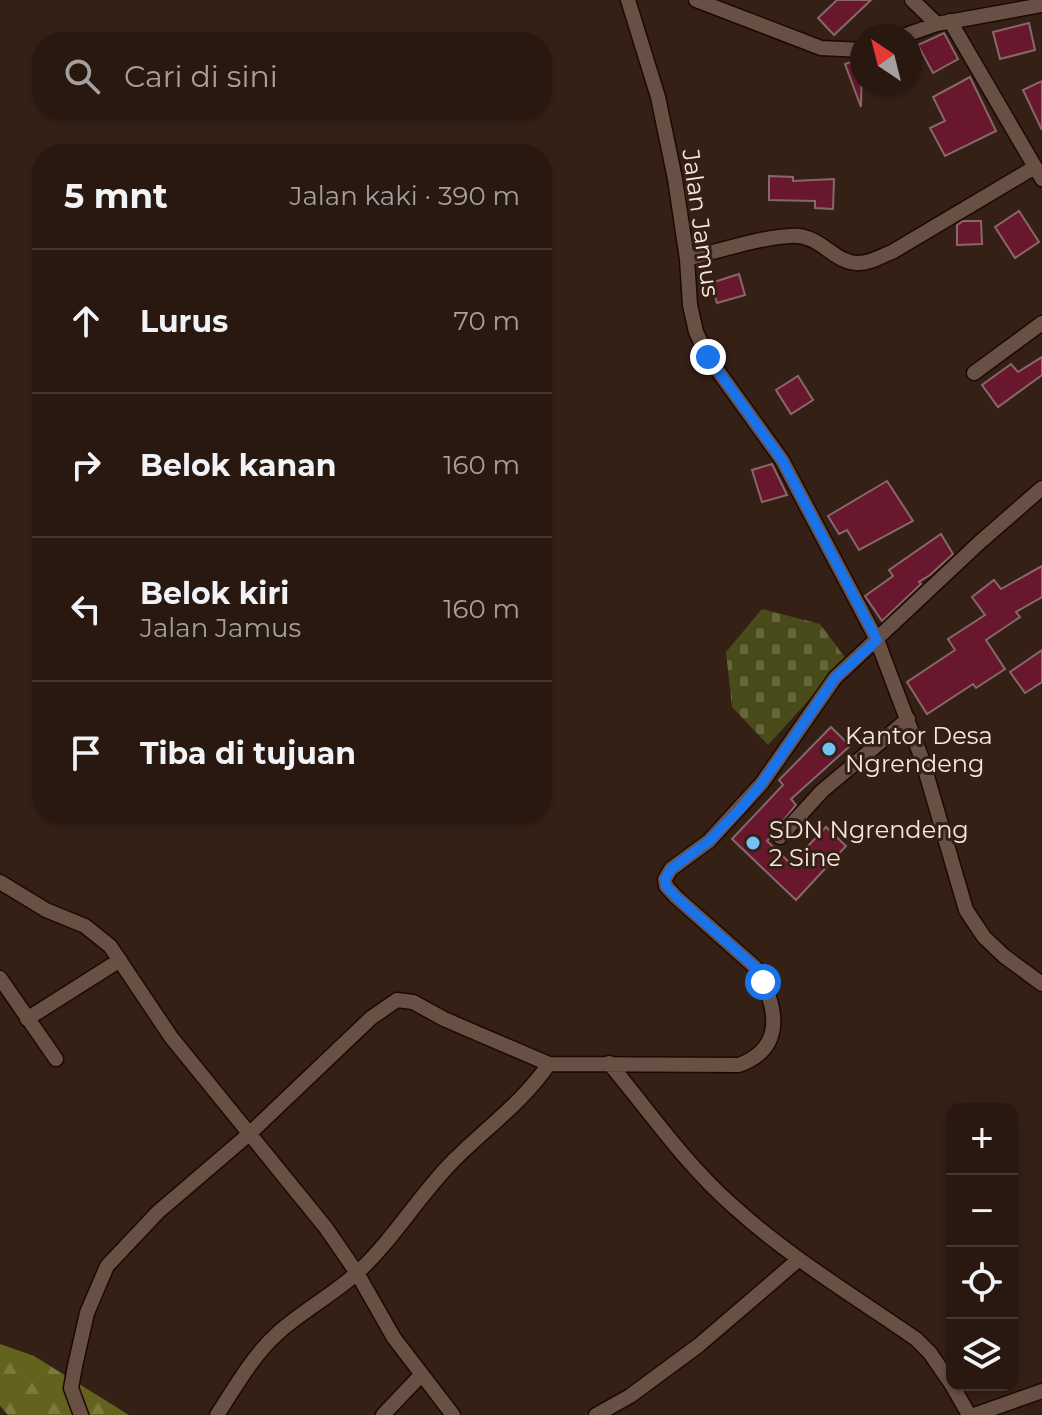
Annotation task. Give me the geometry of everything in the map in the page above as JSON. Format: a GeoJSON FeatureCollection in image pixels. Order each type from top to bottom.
{"type":"FeatureCollection","features":[{"type":"Feature","properties":{"kind":"street","name":"Jalan Jamus"},"geometry":{"type":"LineString","coordinates":[[628,0],[658,97],[675,179],[696,332],[708,357],[782,460],[877,640],[908,719],[966,910],[984,937],[1042,984]]}},
{"type":"Feature","properties":{"kind":"street"},"geometry":{"type":"LineString","coordinates":[[696,0],[821,48],[850,49]]}},
{"type":"Feature","properties":{"kind":"street"},"geometry":{"type":"LineString","coordinates":[[687,259],[789,236],[807,236],[856,264],[871,261],[1038,173],[943,22],[912,0]]}},
{"type":"Feature","properties":{"kind":"street"},"geometry":{"type":"LineString","coordinates":[[922,29],[943,22],[1042,5]]}},
{"type":"Feature","properties":{"kind":"street"},"geometry":{"type":"LineString","coordinates":[[974,373],[1042,323]]}},
{"type":"Feature","properties":{"kind":"street"},"geometry":{"type":"LineString","coordinates":[[81,1415],[71,1388],[87,1313],[107,1266],[158,1212],[248,1135],[348,1038],[400,999],[413,1002],[444,1019],[549,1064],[739,1065],[753,1060],[764,1050],[773,1025],[772,1004],[755,967],[676,897],[666,886],[665,879],[671,869],[709,841],[762,783],[835,678],[1042,488]]}},
{"type":"Feature","properties":{"kind":"street"},"geometry":{"type":"LineString","coordinates":[[780,837],[822,791],[908,719]]}},
{"type":"Feature","properties":{"kind":"street"},"geometry":{"type":"LineString","coordinates":[[0,882],[46,910],[99,935],[120,960],[171,1037],[326,1228],[357,1273],[375,1310],[453,1415]]}},
{"type":"Feature","properties":{"kind":"street"},"geometry":{"type":"LineString","coordinates":[[27,1019],[120,960]]}},
{"type":"Feature","properties":{"kind":"street"},"geometry":{"type":"LineString","coordinates":[[0,978],[56,1059]]}},
{"type":"Feature","properties":{"kind":"street"},"geometry":{"type":"LineString","coordinates":[[609,1063],[732,1206],[798,1260],[916,1339],[946,1376]]}},
{"type":"Feature","properties":{"kind":"street"},"geometry":{"type":"LineString","coordinates":[[217,1415],[266,1344],[357,1273],[451,1163],[519,1101],[549,1064]]}},
{"type":"Feature","properties":{"kind":"street"},"geometry":{"type":"LineString","coordinates":[[596,1415],[630,1396],[699,1345],[798,1260]]}},
{"type":"Feature","properties":{"kind":"street"},"geometry":{"type":"LineString","coordinates":[[383,1415],[421,1375]]}},
{"type":"Feature","properties":{"kind":"street"},"geometry":{"type":"LineString","coordinates":[[956,1391],[972,1415],[1042,1391]]}},
{"type":"Feature","properties":{"kind":"green space"},"geometry":{"type":"Polygon","coordinates":[[[762,609],[820,624],[846,659],[768,745],[732,707],[726,652],[762,609]]]}},
{"type":"Feature","properties":{"kind":"green space"},"geometry":{"type":"Polygon","coordinates":[[[0,1344],[34,1356],[129,1415],[8,1415],[0,1406],[0,1344]]]}},
{"type":"Feature","properties":{"kind":"building"},"geometry":{"type":"Polygon","coordinates":[[[837,0],[871,0],[834,35],[818,18],[837,0]]]}},
{"type":"Feature","properties":{"kind":"building"},"geometry":{"type":"Polygon","coordinates":[[[1029,23],[1035,50],[1000,59],[993,32],[1029,23]]]}},
{"type":"Feature","properties":{"kind":"building"},"geometry":{"type":"Polygon","coordinates":[[[944,33],[958,59],[933,73],[922,52],[922,43],[944,33]]]}},
{"type":"Feature","properties":{"kind":"building"},"geometry":{"type":"Polygon","coordinates":[[[970,77],[996,131],[945,156],[930,128],[945,121],[933,97],[970,77]]]}},
{"type":"Feature","properties":{"kind":"building"},"geometry":{"type":"Polygon","coordinates":[[[1042,81],[1042,130],[1023,90],[1042,81]]]}},
{"type":"Feature","properties":{"kind":"building"},"geometry":{"type":"Polygon","coordinates":[[[769,176],[793,177],[793,181],[834,179],[833,209],[815,208],[815,201],[769,200],[769,176]]]}},
{"type":"Feature","properties":{"kind":"building"},"geometry":{"type":"Polygon","coordinates":[[[1019,211],[1039,242],[1015,258],[995,227],[1019,211]]]}},
{"type":"Feature","properties":{"kind":"building"},"geometry":{"type":"Polygon","coordinates":[[[963,221],[981,221],[982,244],[957,245],[957,225],[963,221]]]}},
{"type":"Feature","properties":{"kind":"building"},"geometry":{"type":"Polygon","coordinates":[[[739,274],[745,295],[717,303],[711,283],[739,274]]]}},
{"type":"Feature","properties":{"kind":"building"},"geometry":{"type":"Polygon","coordinates":[[[1042,357],[1042,375],[998,407],[982,385],[1011,364],[1018,372],[1042,357]]]}},
{"type":"Feature","properties":{"kind":"building"},"geometry":{"type":"Polygon","coordinates":[[[798,376],[813,400],[791,414],[776,390],[798,376]]]}},
{"type":"Feature","properties":{"kind":"building"},"geometry":{"type":"Polygon","coordinates":[[[772,464],[787,495],[762,502],[752,470],[772,464]]]}},
{"type":"Feature","properties":{"kind":"building"},"geometry":{"type":"Polygon","coordinates":[[[887,481],[913,521],[859,550],[847,530],[839,534],[828,516],[887,481]]]}},
{"type":"Feature","properties":{"kind":"building"},"geometry":{"type":"Polygon","coordinates":[[[941,534],[953,554],[919,582],[921,584],[882,621],[865,596],[893,576],[889,570],[941,534]]]}},
{"type":"Feature","properties":{"kind":"building"},"geometry":{"type":"Polygon","coordinates":[[[1042,566],[1042,597],[1016,612],[1020,617],[986,640],[1005,669],[976,688],[973,684],[927,714],[907,682],[955,650],[948,639],[985,615],[972,597],[994,580],[1001,589],[1042,566]]]}},
{"type":"Feature","properties":{"kind":"building"},"geometry":{"type":"Polygon","coordinates":[[[1042,650],[1042,682],[1025,693],[1010,672],[1042,650]]]}},
{"type":"Feature","properties":{"kind":"building","name":"SDN Ngrendeng 2 Sine"},"geometry":{"type":"Polygon","coordinates":[[[831,727],[850,746],[791,799],[796,805],[767,841],[791,864],[826,827],[846,846],[796,900],[732,839],[783,785],[779,780],[831,727]]]}},
{"type":"Feature","properties":{"kind":"place","name":"Kantor Desa Ngrendeng"},"geometry":{"type":"Point","coordinates":[829,749]}},
{"type":"Feature","properties":{"kind":"place","name":"SDN Ngrendeng 2 Sine"},"geometry":{"type":"Point","coordinates":[753,843]}},
{"type":"Feature","properties":{"kind":"route"},"geometry":{"type":"LineString","coordinates":[[708,357],[782,460],[877,640],[835,678],[762,783],[740,809],[709,841],[671,869],[665,879],[666,886],[676,897],[755,967],[763,982]]}}]}
